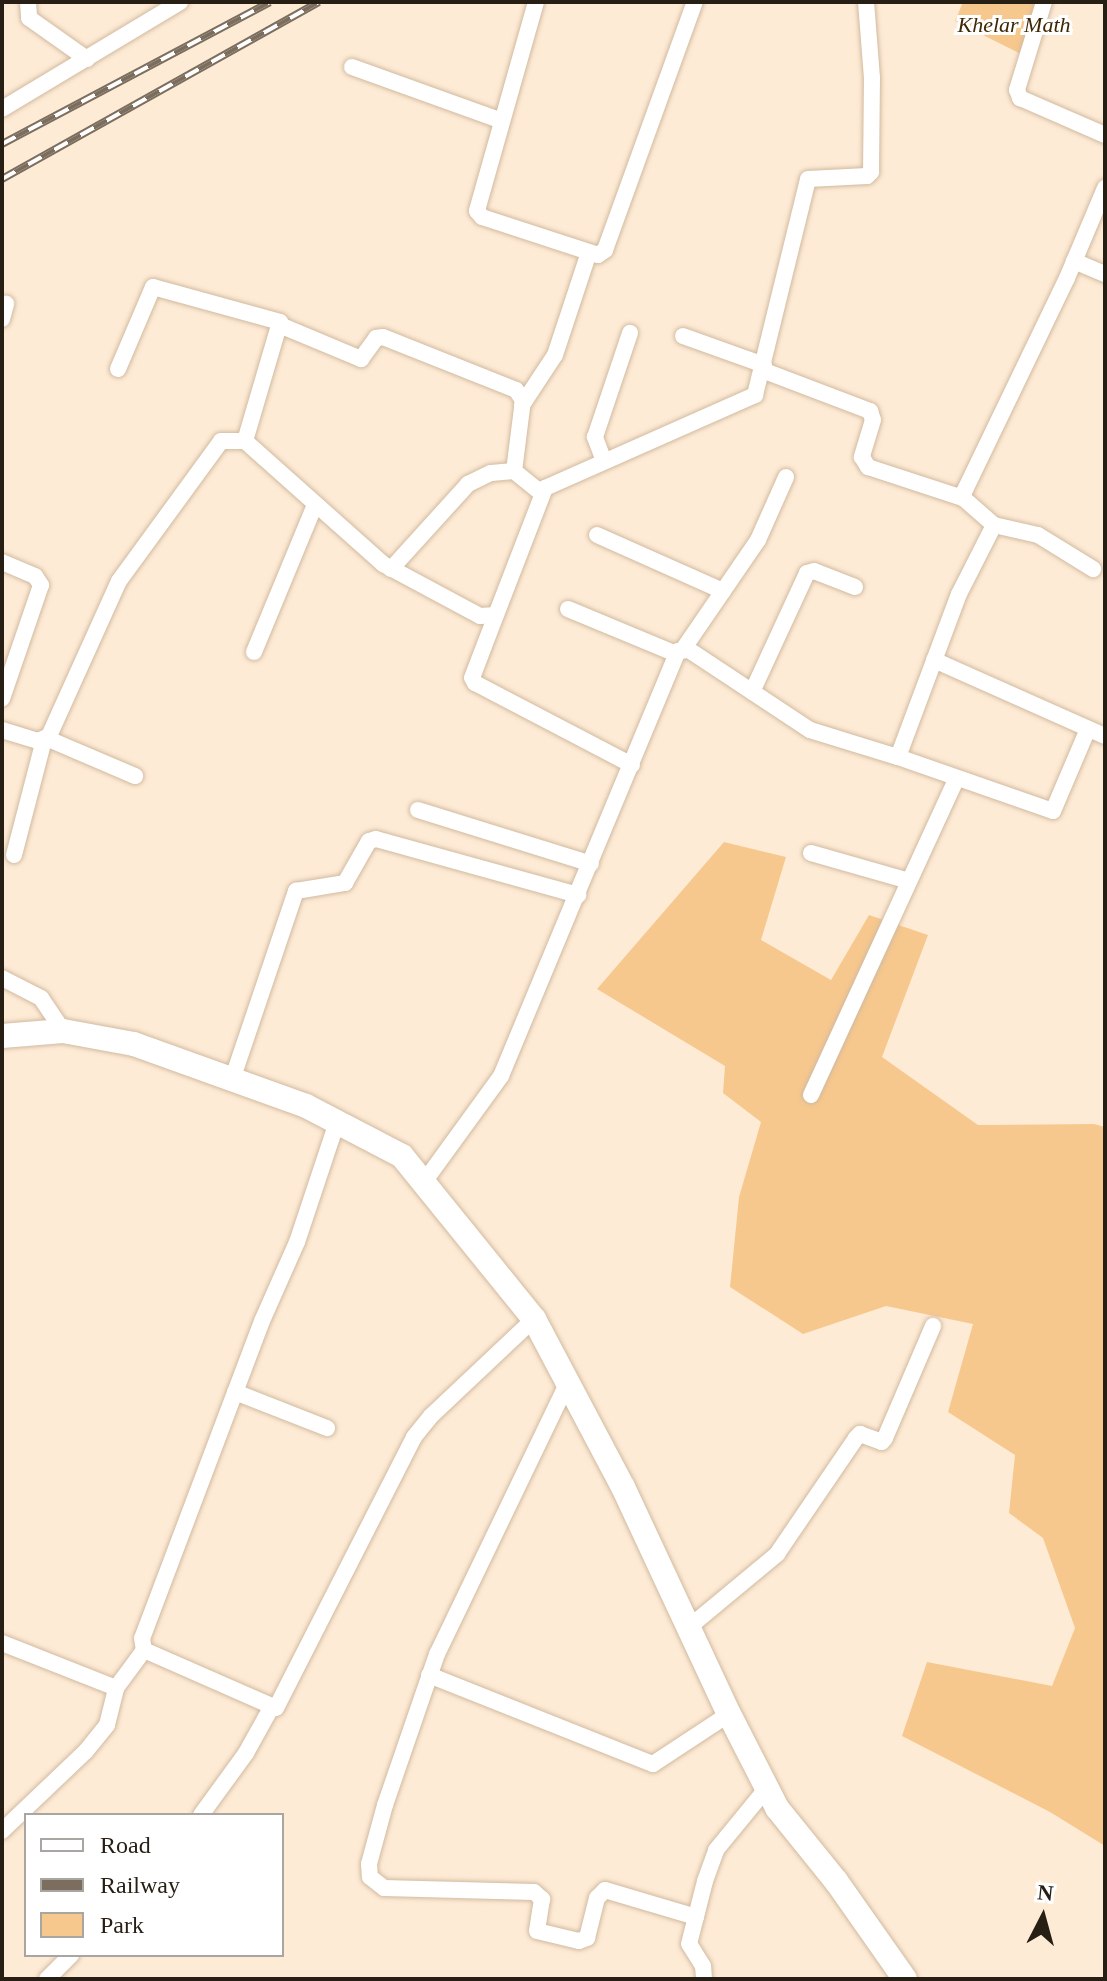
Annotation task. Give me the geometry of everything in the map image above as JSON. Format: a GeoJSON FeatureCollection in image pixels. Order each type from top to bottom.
{"type":"FeatureCollection","features":[{"type":"Feature","properties":{"kind":"street"},"geometry":{"type":"LineString","coordinates":[[28,2],[29,18],[87,59]]}},
{"type":"Feature","properties":{"kind":"street"},"geometry":{"type":"LineString","coordinates":[[2,109],[180,2]]}},
{"type":"Feature","properties":{"kind":"street"},"geometry":{"type":"LineString","coordinates":[[536,2],[477,206],[479,215],[598,255],[605,250],[695,2]]}},
{"type":"Feature","properties":{"kind":"street"},"geometry":{"type":"LineString","coordinates":[[632,765],[475,683],[472,678],[540,492],[552,483],[755,395],[808,179],[867,176],[871,172],[872,78],[866,2]]}},
{"type":"Feature","properties":{"kind":"street"},"geometry":{"type":"LineString","coordinates":[[1044,2],[1017,90],[1020,98],[1105,135]]}},
{"type":"Feature","properties":{"kind":"street"},"geometry":{"type":"LineString","coordinates":[[352,67],[502,121]]}},
{"type":"Feature","properties":{"kind":"street"},"geometry":{"type":"LineString","coordinates":[[963,498],[1067,278],[1105,188]]}},
{"type":"Feature","properties":{"kind":"street"},"geometry":{"type":"LineString","coordinates":[[522,405],[557,350],[589,252]]}},
{"type":"Feature","properties":{"kind":"street"},"geometry":{"type":"LineString","coordinates":[[1074,261],[1105,274]]}},
{"type":"Feature","properties":{"kind":"street"},"geometry":{"type":"LineString","coordinates":[[118,369],[153,287],[276,320],[282,326],[361,359],[376,338],[383,337],[516,390],[522,396],[514,471]]}},
{"type":"Feature","properties":{"kind":"street"},"geometry":{"type":"LineString","coordinates":[[245,441],[282,326]]}},
{"type":"Feature","properties":{"kind":"street"},"geometry":{"type":"LineString","coordinates":[[604,461],[595,437],[630,333]]}},
{"type":"Feature","properties":{"kind":"street"},"geometry":{"type":"LineString","coordinates":[[683,336],[870,411],[873,420],[862,457],[868,467],[963,498],[994,525],[1038,535],[1093,569]]}},
{"type":"Feature","properties":{"kind":"street"},"geometry":{"type":"LineString","coordinates":[[14,855],[45,739],[119,581],[217,442],[245,441],[391,569],[480,616],[496,615]]}},
{"type":"Feature","properties":{"kind":"street"},"geometry":{"type":"LineString","coordinates":[[391,569],[468,484],[491,473],[514,471],[540,492]]}},
{"type":"Feature","properties":{"kind":"street"},"geometry":{"type":"LineString","coordinates":[[424,1182],[501,1076],[680,651],[758,540],[786,477]]}},
{"type":"Feature","properties":{"kind":"street"},"geometry":{"type":"LineString","coordinates":[[254,652],[315,505]]}},
{"type":"Feature","properties":{"kind":"street"},"geometry":{"type":"LineString","coordinates":[[898,757],[959,594],[994,525]]}},
{"type":"Feature","properties":{"kind":"street"},"geometry":{"type":"LineString","coordinates":[[597,535],[723,591]]}},
{"type":"Feature","properties":{"kind":"street"},"geometry":{"type":"LineString","coordinates":[[2,562],[35,576],[41,585],[2,699]]}},
{"type":"Feature","properties":{"kind":"street"},"geometry":{"type":"LineString","coordinates":[[752,692],[807,573],[814,571],[855,587]]}},
{"type":"Feature","properties":{"kind":"street"},"geometry":{"type":"LineString","coordinates":[[568,609],[680,651],[810,730],[1053,811],[1088,729]]}},
{"type":"Feature","properties":{"kind":"street"},"geometry":{"type":"LineString","coordinates":[[934,660],[1105,736]]}},
{"type":"Feature","properties":{"kind":"street"},"geometry":{"type":"LineString","coordinates":[[2,730],[45,739],[135,776]]}},
{"type":"Feature","properties":{"kind":"street"},"geometry":{"type":"LineString","coordinates":[[811,1095],[957,778]]}},
{"type":"Feature","properties":{"kind":"street"},"geometry":{"type":"LineString","coordinates":[[418,810],[591,864]]}},
{"type":"Feature","properties":{"kind":"street"},"geometry":{"type":"LineString","coordinates":[[232,1080],[296,891],[345,883],[369,841],[376,839],[578,895]]}},
{"type":"Feature","properties":{"kind":"street"},"geometry":{"type":"LineString","coordinates":[[811,853],[909,881]]}},
{"type":"Feature","properties":{"kind":"street"},"geometry":{"type":"LineString","coordinates":[[2,978],[41,998],[63,1031]]}},
{"type":"Feature","properties":{"kind":"street"},"geometry":{"type":"LineString","coordinates":[[2,1036],[63,1031],[134,1044],[306,1106],[402,1156],[534,1319],[623,1487],[729,1714],[777,1808],[836,1881],[905,1979]]}},
{"type":"Feature","properties":{"kind":"street"},"geometry":{"type":"LineString","coordinates":[[2,1831],[86,1751],[107,1725],[116,1688],[144,1650],[142,1638],[235,1392],[297,1242],[337,1122]]}},
{"type":"Feature","properties":{"kind":"street"},"geometry":{"type":"LineString","coordinates":[[202,1813],[246,1753],[271,1708],[278,1703],[414,1437],[431,1416],[534,1319]]}},
{"type":"Feature","properties":{"kind":"street"},"geometry":{"type":"LineString","coordinates":[[688,1628],[777,1554],[860,1434],[876,1441],[885,1438],[933,1326]]}},
{"type":"Feature","properties":{"kind":"street"},"geometry":{"type":"LineString","coordinates":[[568,1382],[439,1649],[369,1864],[370,1877],[384,1888],[534,1892],[542,1899],[537,1931],[579,1941],[587,1938],[597,1898],[605,1890],[696,1917]]}},
{"type":"Feature","properties":{"kind":"street"},"geometry":{"type":"LineString","coordinates":[[235,1392],[327,1428]]}},
{"type":"Feature","properties":{"kind":"street"},"geometry":{"type":"LineString","coordinates":[[2,1643],[116,1688]]}},
{"type":"Feature","properties":{"kind":"street"},"geometry":{"type":"LineString","coordinates":[[144,1650],[271,1708]]}},
{"type":"Feature","properties":{"kind":"street"},"geometry":{"type":"LineString","coordinates":[[429,1675],[653,1764],[729,1714]]}},
{"type":"Feature","properties":{"kind":"street"},"geometry":{"type":"LineString","coordinates":[[704,1979],[703,1966],[689,1944],[716,1850],[767,1788]]}},
{"type":"Feature","properties":{"kind":"street"},"geometry":{"type":"LineString","coordinates":[[47,1979],[69,1957]]}},
{"type":"Feature","properties":{"kind":"green space","name":"Khelar Math"},"geometry":{"type":"Polygon","coordinates":[[[963,2],[1047,2],[1027,57],[955,21],[963,2]]]}},
{"type":"Feature","properties":{"kind":"green space"},"geometry":{"type":"Polygon","coordinates":[[[724,842],[786,857],[761,940],[831,980],[869,915],[928,935],[882,1057],[978,1125],[1094,1124],[1105,1127],[1105,1846],[1050,1812],[902,1736],[927,1662],[1052,1686],[1075,1628],[1043,1538],[1009,1513],[1015,1455],[948,1412],[973,1324],[886,1306],[803,1334],[730,1287],[739,1197],[761,1122],[723,1093],[725,1066],[597,989],[724,842]]]}},
{"type":"Feature","properties":{"kind":"railway"},"geometry":{"type":"LineString","coordinates":[[2,144],[270,2]]}},
{"type":"Feature","properties":{"kind":"railway"},"geometry":{"type":"LineString","coordinates":[[2,179],[319,2]]}}]}
